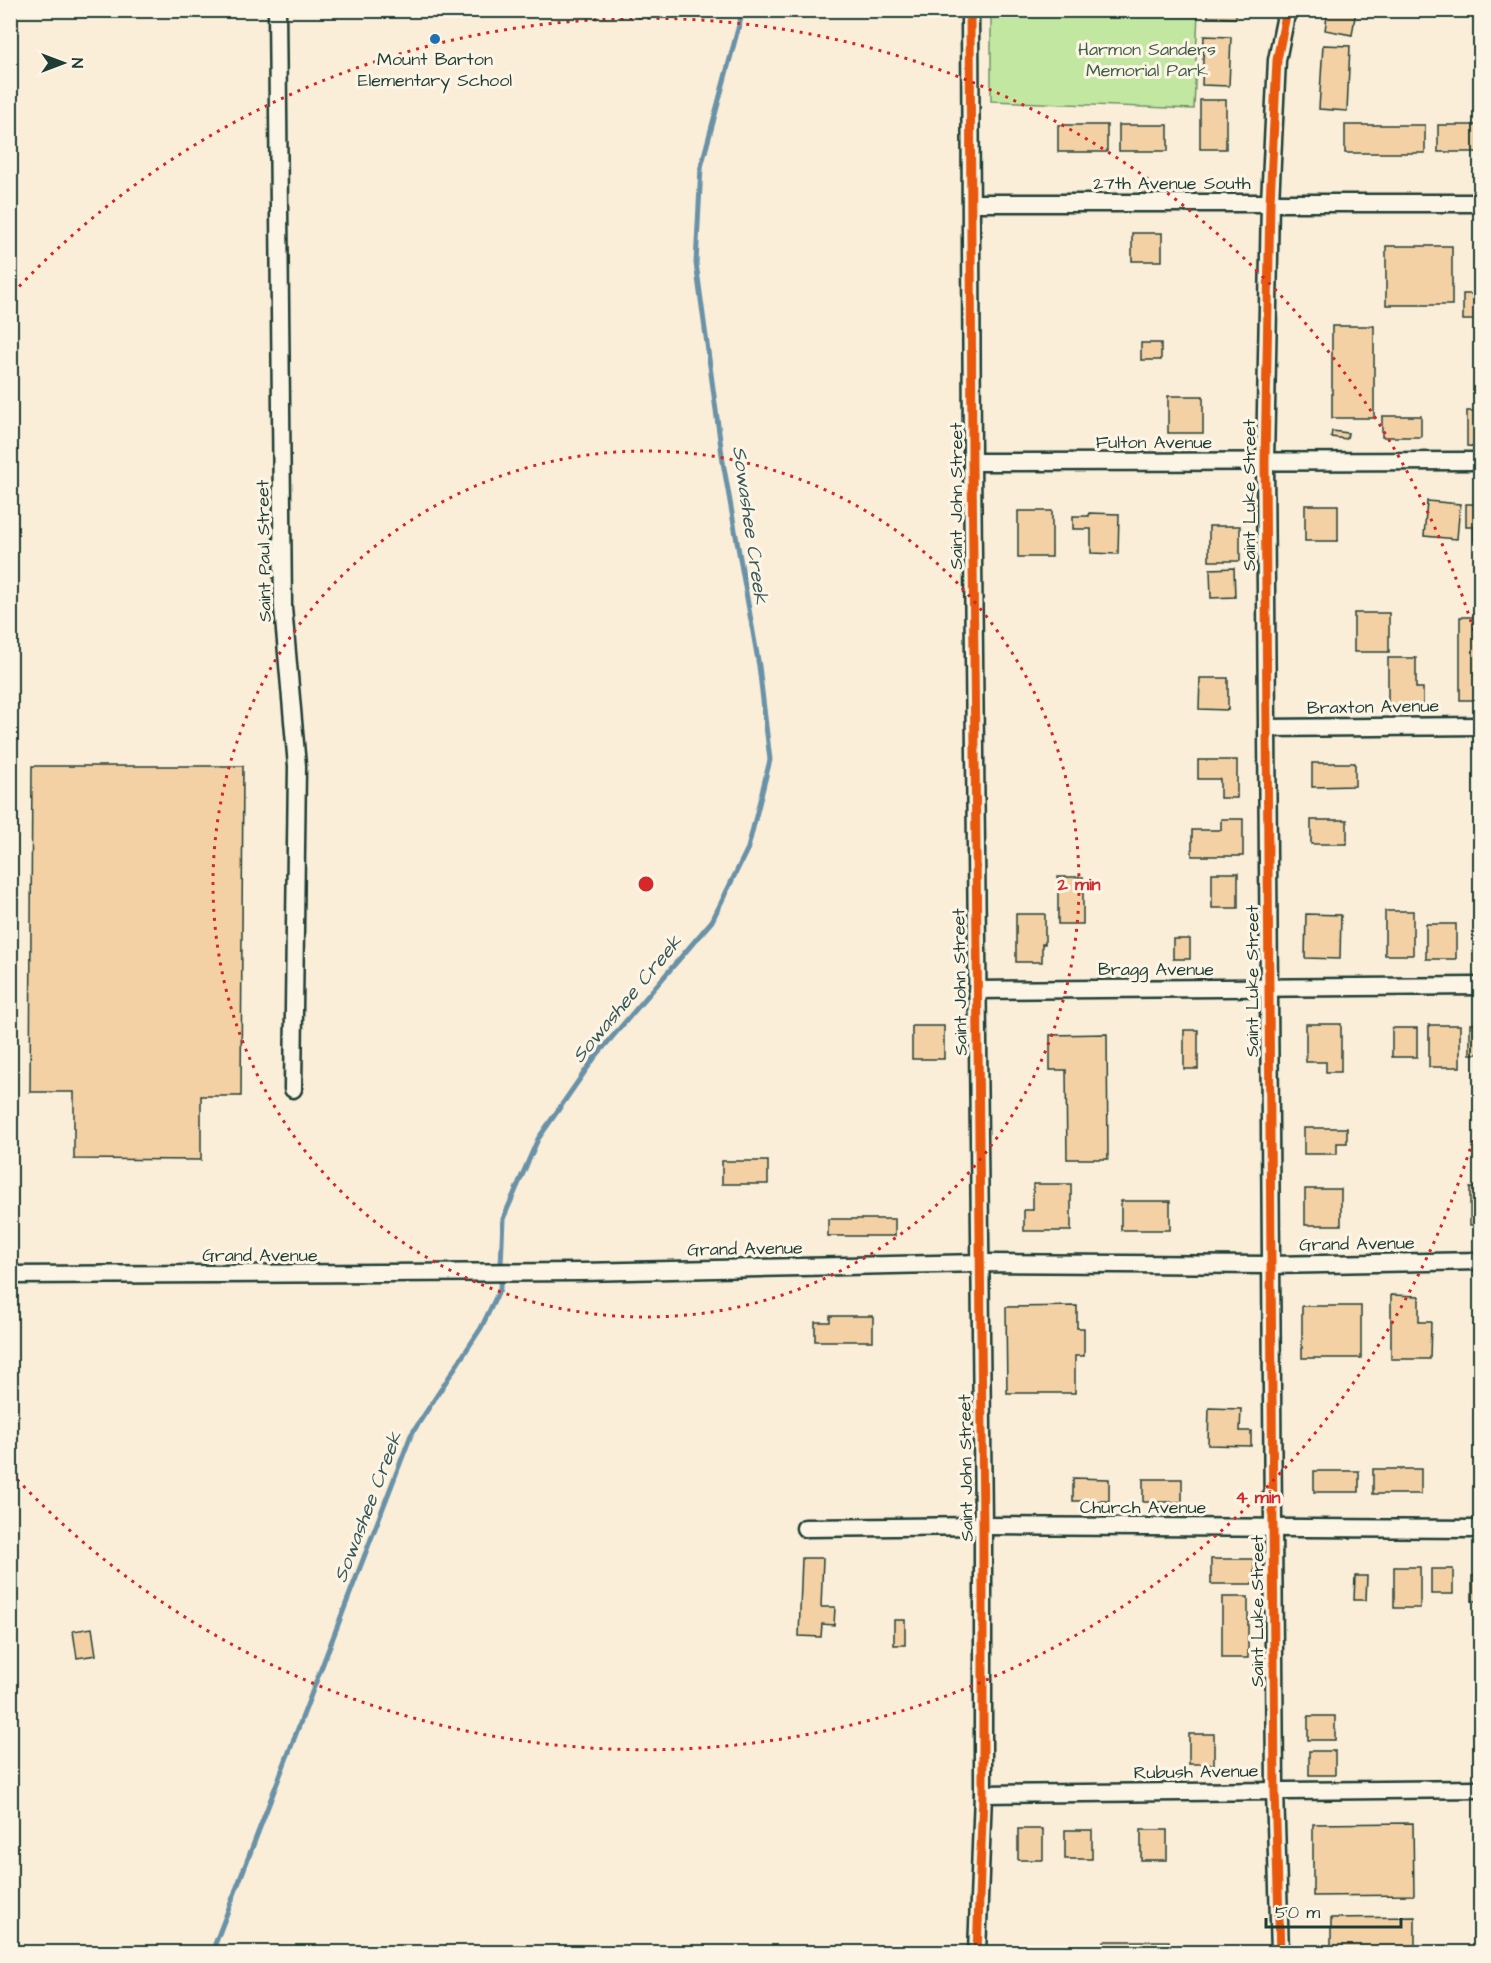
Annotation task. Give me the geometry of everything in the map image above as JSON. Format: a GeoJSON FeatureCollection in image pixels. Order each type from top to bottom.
{"type":"FeatureCollection","features":[{"type":"Feature","properties":{"kind":"street","name":"Saint Paul Street"},"geometry":{"type":"LineString","coordinates":[[277,10],[282,608],[297,766],[293,1089]]}},
{"type":"Feature","properties":{"kind":"street","name":"Saint John Street"},"geometry":{"type":"LineString","coordinates":[[970,10],[972,462],[983,1526],[983,1794],[977,1953]]}},
{"type":"Feature","properties":{"kind":"street","name":"Saint Luke Street"},"geometry":{"type":"LineString","coordinates":[[1280,1953],[1275,1791],[1264,462],[1270,202],[1277,60],[1287,10]]}},
{"type":"Feature","properties":{"kind":"street","name":"27th Avenue South"},"geometry":{"type":"LineString","coordinates":[[972,203],[1480,203]]}},
{"type":"Feature","properties":{"kind":"street","name":"Fulton Avenue"},"geometry":{"type":"LineString","coordinates":[[972,462],[1480,461]]}},
{"type":"Feature","properties":{"kind":"street","name":"Braxton Avenue"},"geometry":{"type":"LineString","coordinates":[[1267,728],[1480,726]]}},
{"type":"Feature","properties":{"kind":"street","name":"Bragg Avenue"},"geometry":{"type":"LineString","coordinates":[[977,990],[1480,986]]}},
{"type":"Feature","properties":{"kind":"street","name":"Grand Avenue"},"geometry":{"type":"LineString","coordinates":[[10,1275],[414,1274],[981,1263],[1271,1265],[1480,1261]]}},
{"type":"Feature","properties":{"kind":"street","name":"Church Avenue"},"geometry":{"type":"LineString","coordinates":[[805,1528],[983,1526],[1480,1529]]}},
{"type":"Feature","properties":{"kind":"street","name":"Rubush Avenue"},"geometry":{"type":"LineString","coordinates":[[983,1794],[1480,1789]]}},
{"type":"Feature","properties":{"kind":"green space","name":"Harmon Sanders Memorial Park"},"geometry":{"type":"Polygon","coordinates":[[[991,11],[1198,11],[1194,109],[991,101],[991,11]]]}},
{"type":"Feature","properties":{"kind":"building"},"geometry":{"type":"Polygon","coordinates":[[[1208,10],[1236,10],[1236,18],[1208,17],[1208,10]]]}},
{"type":"Feature","properties":{"kind":"building"},"geometry":{"type":"Polygon","coordinates":[[[1328,10],[1356,10],[1352,35],[1325,30],[1328,10]]]}},
{"type":"Feature","properties":{"kind":"building"},"geometry":{"type":"Polygon","coordinates":[[[1204,36],[1231,37],[1229,86],[1202,85],[1204,36]]]}},
{"type":"Feature","properties":{"kind":"building"},"geometry":{"type":"Polygon","coordinates":[[[1323,45],[1350,46],[1347,111],[1319,109],[1323,45]]]}},
{"type":"Feature","properties":{"kind":"building"},"geometry":{"type":"Polygon","coordinates":[[[1200,100],[1226,100],[1226,149],[1200,149],[1200,100]]]}},
{"type":"Feature","properties":{"kind":"building"},"geometry":{"type":"Polygon","coordinates":[[[1058,125],[1107,125],[1107,152],[1058,152],[1058,125]]]}},
{"type":"Feature","properties":{"kind":"building"},"geometry":{"type":"Polygon","coordinates":[[[1119,125],[1168,125],[1168,151],[1119,151],[1119,125]]]}},
{"type":"Feature","properties":{"kind":"building"},"geometry":{"type":"Polygon","coordinates":[[[1345,125],[1425,125],[1425,153],[1345,153],[1345,125]]]}},
{"type":"Feature","properties":{"kind":"building"},"geometry":{"type":"Polygon","coordinates":[[[1438,125],[1480,125],[1480,152],[1438,152],[1438,125]]]}},
{"type":"Feature","properties":{"kind":"building"},"geometry":{"type":"Polygon","coordinates":[[[1132,233],[1162,233],[1162,261],[1132,261],[1132,233]]]}},
{"type":"Feature","properties":{"kind":"building"},"geometry":{"type":"Polygon","coordinates":[[[1386,246],[1452,246],[1452,305],[1386,305],[1386,246]]]}},
{"type":"Feature","properties":{"kind":"building"},"geometry":{"type":"Polygon","coordinates":[[[1463,294],[1480,294],[1480,320],[1463,320],[1463,294]]]}},
{"type":"Feature","properties":{"kind":"building"},"geometry":{"type":"Polygon","coordinates":[[[1332,326],[1374,326],[1374,418],[1332,418],[1332,326]]]}},
{"type":"Feature","properties":{"kind":"building"},"geometry":{"type":"Polygon","coordinates":[[[1141,343],[1161,343],[1161,360],[1141,360],[1141,343]]]}},
{"type":"Feature","properties":{"kind":"building"},"geometry":{"type":"Polygon","coordinates":[[[1168,396],[1203,396],[1203,433],[1168,433],[1168,396]]]}},
{"type":"Feature","properties":{"kind":"building"},"geometry":{"type":"Polygon","coordinates":[[[1467,411],[1480,411],[1480,447],[1467,446],[1467,411]]]}},
{"type":"Feature","properties":{"kind":"building"},"geometry":{"type":"Polygon","coordinates":[[[1382,416],[1421,416],[1421,437],[1382,437],[1382,416]]]}},
{"type":"Feature","properties":{"kind":"building"},"geometry":{"type":"Polygon","coordinates":[[[1332,431],[1348,433],[1347,439],[1331,437],[1332,431]]]}},
{"type":"Feature","properties":{"kind":"building"},"geometry":{"type":"Polygon","coordinates":[[[1427,501],[1460,504],[1457,539],[1424,536],[1427,501]]]}},
{"type":"Feature","properties":{"kind":"building"},"geometry":{"type":"Polygon","coordinates":[[[1466,504],[1480,504],[1480,541],[1474,541],[1474,527],[1466,527],[1466,504]]]}},
{"type":"Feature","properties":{"kind":"building"},"geometry":{"type":"Polygon","coordinates":[[[1305,505],[1338,505],[1338,541],[1305,541],[1305,505]]]}},
{"type":"Feature","properties":{"kind":"building"},"geometry":{"type":"Polygon","coordinates":[[[1018,511],[1052,511],[1052,557],[1018,557],[1018,511]]]}},
{"type":"Feature","properties":{"kind":"building"},"geometry":{"type":"Polygon","coordinates":[[[1089,513],[1119,514],[1118,554],[1091,553],[1091,529],[1073,529],[1073,516],[1089,516],[1089,513]]]}},
{"type":"Feature","properties":{"kind":"building"},"geometry":{"type":"Polygon","coordinates":[[[1209,526],[1240,526],[1240,561],[1209,561],[1209,526]]]}},
{"type":"Feature","properties":{"kind":"building"},"geometry":{"type":"Polygon","coordinates":[[[1234,568],[1235,597],[1211,598],[1210,569],[1234,568]]]}},
{"type":"Feature","properties":{"kind":"building"},"geometry":{"type":"Polygon","coordinates":[[[1354,613],[1389,613],[1389,652],[1354,652],[1354,613]]]}},
{"type":"Feature","properties":{"kind":"building"},"geometry":{"type":"Polygon","coordinates":[[[1460,617],[1480,617],[1480,700],[1460,700],[1460,617]]]}},
{"type":"Feature","properties":{"kind":"building"},"geometry":{"type":"Polygon","coordinates":[[[1388,658],[1416,658],[1416,688],[1423,688],[1423,705],[1388,705],[1388,658]]]}},
{"type":"Feature","properties":{"kind":"building"},"geometry":{"type":"Polygon","coordinates":[[[1200,678],[1228,678],[1228,710],[1199,709],[1200,678]]]}},
{"type":"Feature","properties":{"kind":"building"},"geometry":{"type":"Polygon","coordinates":[[[1198,760],[1237,760],[1237,798],[1220,798],[1220,779],[1198,779],[1198,760]]]}},
{"type":"Feature","properties":{"kind":"building"},"geometry":{"type":"Polygon","coordinates":[[[1312,763],[1355,763],[1355,786],[1312,787],[1312,763]]]}},
{"type":"Feature","properties":{"kind":"building"},"geometry":{"type":"Polygon","coordinates":[[[32,766],[243,766],[241,1096],[201,1096],[201,1160],[74,1159],[74,1092],[30,1092],[32,766]]]}},
{"type":"Feature","properties":{"kind":"building"},"geometry":{"type":"Polygon","coordinates":[[[1221,819],[1243,819],[1243,856],[1192,856],[1192,830],[1221,830],[1221,819]]]}},
{"type":"Feature","properties":{"kind":"building"},"geometry":{"type":"Polygon","coordinates":[[[1311,820],[1347,820],[1347,844],[1311,844],[1311,820]]]}},
{"type":"Feature","properties":{"kind":"building"},"geometry":{"type":"Polygon","coordinates":[[[1212,873],[1238,873],[1238,908],[1212,908],[1212,873]]]}},
{"type":"Feature","properties":{"kind":"building"},"geometry":{"type":"Polygon","coordinates":[[[1058,877],[1083,877],[1083,924],[1058,924],[1058,877]]]}},
{"type":"Feature","properties":{"kind":"building"},"geometry":{"type":"Polygon","coordinates":[[[1385,911],[1413,911],[1413,955],[1385,955],[1385,911]]]}},
{"type":"Feature","properties":{"kind":"building"},"geometry":{"type":"Polygon","coordinates":[[[1016,914],[1045,914],[1045,944],[1042,944],[1042,962],[1016,962],[1016,914]]]}},
{"type":"Feature","properties":{"kind":"building"},"geometry":{"type":"Polygon","coordinates":[[[1306,914],[1341,915],[1340,959],[1305,958],[1306,914]]]}},
{"type":"Feature","properties":{"kind":"building"},"geometry":{"type":"Polygon","coordinates":[[[1426,924],[1456,924],[1456,959],[1426,959],[1426,924]]]}},
{"type":"Feature","properties":{"kind":"building"},"geometry":{"type":"Polygon","coordinates":[[[1173,939],[1190,939],[1190,959],[1173,959],[1173,939]]]}},
{"type":"Feature","properties":{"kind":"building"},"geometry":{"type":"Polygon","coordinates":[[[1306,1024],[1341,1024],[1341,1072],[1326,1072],[1326,1062],[1306,1062],[1306,1024]]]}},
{"type":"Feature","properties":{"kind":"building"},"geometry":{"type":"Polygon","coordinates":[[[1470,1024],[1480,1024],[1480,1054],[1470,1054],[1470,1024]]]}},
{"type":"Feature","properties":{"kind":"building"},"geometry":{"type":"Polygon","coordinates":[[[1429,1025],[1460,1025],[1460,1067],[1429,1067],[1429,1025]]]}},
{"type":"Feature","properties":{"kind":"building"},"geometry":{"type":"Polygon","coordinates":[[[912,1026],[944,1026],[944,1059],[912,1059],[912,1026]]]}},
{"type":"Feature","properties":{"kind":"building"},"geometry":{"type":"Polygon","coordinates":[[[1392,1028],[1417,1028],[1417,1057],[1392,1057],[1392,1028]]]}},
{"type":"Feature","properties":{"kind":"building"},"geometry":{"type":"Polygon","coordinates":[[[1184,1030],[1198,1030],[1198,1069],[1184,1069],[1184,1030]]]}},
{"type":"Feature","properties":{"kind":"building"},"geometry":{"type":"Polygon","coordinates":[[[1107,1034],[1108,1159],[1067,1159],[1066,1070],[1050,1070],[1050,1035],[1107,1034]]]}},
{"type":"Feature","properties":{"kind":"building"},"geometry":{"type":"Polygon","coordinates":[[[1304,1128],[1347,1128],[1347,1143],[1337,1143],[1337,1154],[1304,1154],[1304,1128]]]}},
{"type":"Feature","properties":{"kind":"building"},"geometry":{"type":"Polygon","coordinates":[[[722,1161],[768,1161],[768,1184],[722,1184],[722,1161]]]}},
{"type":"Feature","properties":{"kind":"building"},"geometry":{"type":"Polygon","coordinates":[[[1033,1184],[1071,1184],[1071,1231],[1024,1231],[1024,1210],[1033,1210],[1033,1184]]]}},
{"type":"Feature","properties":{"kind":"building"},"geometry":{"type":"Polygon","coordinates":[[[1470,1188],[1480,1188],[1480,1225],[1470,1225],[1470,1188]]]}},
{"type":"Feature","properties":{"kind":"building"},"geometry":{"type":"Polygon","coordinates":[[[1305,1189],[1341,1189],[1341,1225],[1305,1225],[1305,1189]]]}},
{"type":"Feature","properties":{"kind":"building"},"geometry":{"type":"Polygon","coordinates":[[[1121,1201],[1170,1201],[1170,1230],[1121,1230],[1121,1201]]]}},
{"type":"Feature","properties":{"kind":"building"},"geometry":{"type":"Polygon","coordinates":[[[828,1219],[895,1219],[895,1236],[828,1236],[828,1219]]]}},
{"type":"Feature","properties":{"kind":"building"},"geometry":{"type":"Polygon","coordinates":[[[1391,1295],[1419,1296],[1419,1322],[1431,1322],[1430,1359],[1391,1359],[1391,1295]]]}},
{"type":"Feature","properties":{"kind":"building"},"geometry":{"type":"Polygon","coordinates":[[[1077,1306],[1077,1328],[1084,1328],[1084,1356],[1075,1356],[1075,1393],[1007,1393],[1006,1307],[1077,1306]]]}},
{"type":"Feature","properties":{"kind":"building"},"geometry":{"type":"Polygon","coordinates":[[[1302,1306],[1361,1306],[1361,1358],[1302,1358],[1302,1306]]]}},
{"type":"Feature","properties":{"kind":"building"},"geometry":{"type":"Polygon","coordinates":[[[830,1316],[873,1316],[873,1341],[815,1341],[815,1322],[830,1322],[830,1316]]]}},
{"type":"Feature","properties":{"kind":"building"},"geometry":{"type":"Polygon","coordinates":[[[1209,1408],[1241,1409],[1240,1431],[1251,1431],[1251,1446],[1208,1445],[1209,1408]]]}},
{"type":"Feature","properties":{"kind":"building"},"geometry":{"type":"Polygon","coordinates":[[[1373,1469],[1421,1469],[1421,1494],[1373,1494],[1373,1469]]]}},
{"type":"Feature","properties":{"kind":"building"},"geometry":{"type":"Polygon","coordinates":[[[1314,1471],[1359,1471],[1359,1492],[1314,1492],[1314,1471]]]}},
{"type":"Feature","properties":{"kind":"building"},"geometry":{"type":"Polygon","coordinates":[[[1073,1478],[1109,1479],[1109,1501],[1073,1501],[1073,1478]]]}},
{"type":"Feature","properties":{"kind":"building"},"geometry":{"type":"Polygon","coordinates":[[[1143,1479],[1182,1479],[1182,1502],[1143,1502],[1143,1479]]]}},
{"type":"Feature","properties":{"kind":"building"},"geometry":{"type":"Polygon","coordinates":[[[802,1558],[823,1558],[821,1607],[835,1607],[834,1625],[822,1624],[821,1637],[799,1636],[802,1558]]]}},
{"type":"Feature","properties":{"kind":"building"},"geometry":{"type":"Polygon","coordinates":[[[1211,1559],[1254,1559],[1254,1584],[1211,1584],[1211,1559]]]}},
{"type":"Feature","properties":{"kind":"building"},"geometry":{"type":"Polygon","coordinates":[[[1394,1567],[1420,1567],[1420,1608],[1394,1608],[1394,1567]]]}},
{"type":"Feature","properties":{"kind":"building"},"geometry":{"type":"Polygon","coordinates":[[[1431,1569],[1453,1569],[1453,1594],[1431,1594],[1431,1569]]]}},
{"type":"Feature","properties":{"kind":"building"},"geometry":{"type":"Polygon","coordinates":[[[1355,1576],[1367,1576],[1366,1600],[1354,1600],[1355,1576]]]}},
{"type":"Feature","properties":{"kind":"building"},"geometry":{"type":"Polygon","coordinates":[[[1472,1576],[1480,1576],[1480,1601],[1472,1601],[1472,1576]]]}},
{"type":"Feature","properties":{"kind":"building"},"geometry":{"type":"Polygon","coordinates":[[[1222,1597],[1248,1597],[1248,1658],[1222,1658],[1222,1597]]]}},
{"type":"Feature","properties":{"kind":"building"},"geometry":{"type":"Polygon","coordinates":[[[894,1620],[905,1620],[905,1645],[894,1645],[894,1620]]]}},
{"type":"Feature","properties":{"kind":"building"},"geometry":{"type":"Polygon","coordinates":[[[92,1628],[96,1655],[77,1658],[73,1631],[92,1628]]]}},
{"type":"Feature","properties":{"kind":"building"},"geometry":{"type":"Polygon","coordinates":[[[1308,1716],[1335,1716],[1335,1740],[1308,1740],[1308,1716]]]}},
{"type":"Feature","properties":{"kind":"building"},"geometry":{"type":"Polygon","coordinates":[[[1189,1734],[1214,1734],[1214,1764],[1189,1764],[1189,1734]]]}},
{"type":"Feature","properties":{"kind":"building"},"geometry":{"type":"Polygon","coordinates":[[[1309,1751],[1335,1751],[1335,1775],[1309,1775],[1309,1751]]]}},
{"type":"Feature","properties":{"kind":"building"},"geometry":{"type":"Polygon","coordinates":[[[1413,1823],[1414,1895],[1313,1896],[1313,1824],[1413,1823]]]}},
{"type":"Feature","properties":{"kind":"building"},"geometry":{"type":"Polygon","coordinates":[[[1018,1829],[1043,1829],[1043,1860],[1018,1860],[1018,1829]]]}},
{"type":"Feature","properties":{"kind":"building"},"geometry":{"type":"Polygon","coordinates":[[[1065,1830],[1092,1830],[1092,1859],[1065,1859],[1065,1830]]]}},
{"type":"Feature","properties":{"kind":"building"},"geometry":{"type":"Polygon","coordinates":[[[1141,1830],[1167,1830],[1167,1860],[1141,1860],[1141,1830]]]}},
{"type":"Feature","properties":{"kind":"building"},"geometry":{"type":"Polygon","coordinates":[[[1415,1917],[1415,1952],[1331,1952],[1331,1918],[1415,1917]]]}},
{"type":"Feature","properties":{"kind":"building"},"geometry":{"type":"Polygon","coordinates":[[[1104,1941],[1169,1941],[1169,1952],[1104,1952],[1104,1941]]]}},
{"type":"Feature","properties":{"kind":"waterway","name":"Sowashee Creek"},"geometry":{"type":"LineString","coordinates":[[212,1952],[411,1435],[481,1328],[500,1289],[503,1219],[538,1139],[595,1057],[712,921],[748,848],[770,760],[759,666],[723,462],[696,263],[701,167],[743,10]]}},
{"type":"Feature","properties":{"kind":"cycle path"},"geometry":{"type":"LineString","coordinates":[[970,10],[972,462],[983,1526],[983,1794],[977,1952]]}},
{"type":"Feature","properties":{"kind":"cycle path"},"geometry":{"type":"LineString","coordinates":[[1280,1952],[1275,1791],[1265,462],[1270,202],[1277,60],[1287,10]]}},
{"type":"Feature","properties":{"kind":"place","name":"Mount Barton Elementary School"},"geometry":{"type":"Point","coordinates":[435,39]}}]}
